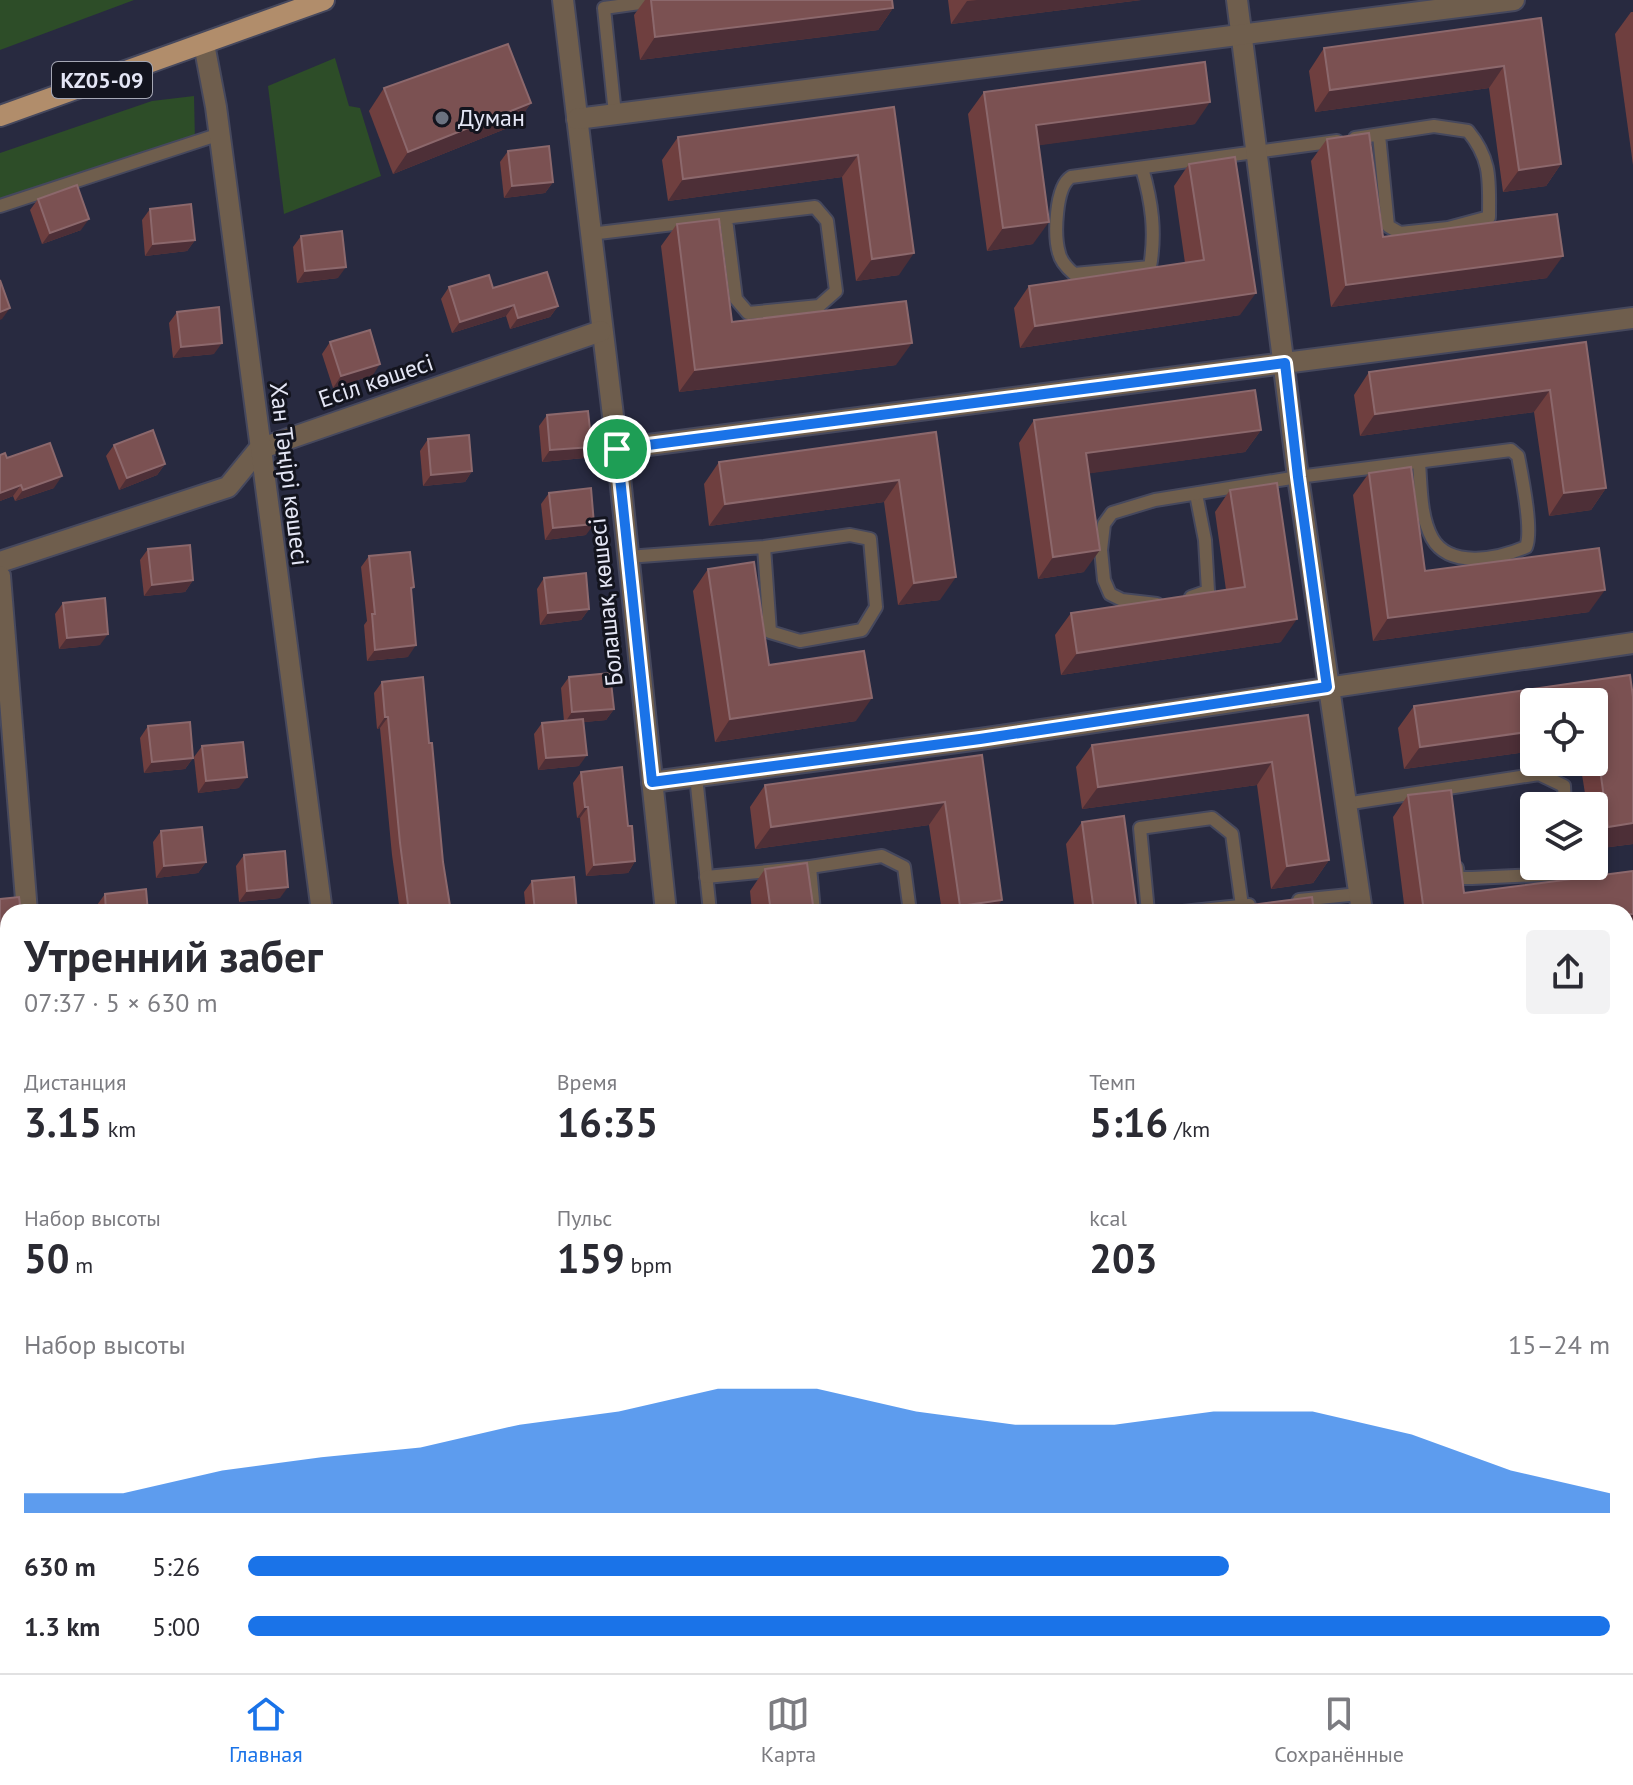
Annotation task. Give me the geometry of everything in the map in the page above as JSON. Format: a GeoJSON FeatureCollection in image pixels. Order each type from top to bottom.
{"type":"FeatureCollection","features":[{"type":"Feature","properties":{"kind":"main road","name":"KZ05-09"},"geometry":{"type":"LineString","coordinates":[[0,116],[324,0]]}},
{"type":"Feature","properties":{"kind":"street","name":"Болашақ көшесі"},"geometry":{"type":"LineString","coordinates":[[563,0],[617,449],[665,904]]}},
{"type":"Feature","properties":{"kind":"street"},"geometry":{"type":"LineString","coordinates":[[1237,0],[1298,477],[1361,903]]}},
{"type":"Feature","properties":{"kind":"street"},"geometry":{"type":"LineString","coordinates":[[577,119],[1514,0]]}},
{"type":"Feature","properties":{"kind":"street","name":"Хан Тәңірі көшесі"},"geometry":{"type":"LineString","coordinates":[[204,44],[220,134],[321,904]]}},
{"type":"Feature","properties":{"kind":"street"},"geometry":{"type":"LineString","coordinates":[[617,449],[1633,318]]}},
{"type":"Feature","properties":{"kind":"street","name":"Есіл көшесі"},"geometry":{"type":"LineString","coordinates":[[259,449],[601,331]]}},
{"type":"Feature","properties":{"kind":"street"},"geometry":{"type":"LineString","coordinates":[[0,562],[228,487],[259,449]]}},
{"type":"Feature","properties":{"kind":"street"},"geometry":{"type":"LineString","coordinates":[[0,576],[26,904]]}},
{"type":"Feature","properties":{"kind":"street"},"geometry":{"type":"LineString","coordinates":[[652,782],[980,739],[1633,643]]}},
{"type":"Feature","properties":{"kind":"lane"},"geometry":{"type":"LineString","coordinates":[[615,114],[604,8],[661,0]]}},
{"type":"Feature","properties":{"kind":"lane"},"geometry":{"type":"LineString","coordinates":[[1142,168],[1152,203],[1154,242],[1150,267],[1074,274],[1065,267],[1059,254],[1059,196],[1065,181],[1077,176],[1255,154],[1434,126],[1468,131],[1481,147],[1489,170],[1489,217],[1448,228],[1400,233],[1388,226],[1379,135]]}},
{"type":"Feature","properties":{"kind":"lane"},"geometry":{"type":"LineString","coordinates":[[0,206],[220,134]]}},
{"type":"Feature","properties":{"kind":"lane"},"geometry":{"type":"LineString","coordinates":[[590,234],[815,207],[827,221],[836,291],[819,306],[748,313],[736,299],[726,219]]}},
{"type":"Feature","properties":{"kind":"lane"},"geometry":{"type":"LineString","coordinates":[[1196,494],[1205,540],[1208,591],[1160,604],[1122,600],[1110,594],[1104,580],[1101,550],[1104,524],[1112,513],[1155,500],[1298,477],[1511,450],[1518,456],[1530,529],[1526,547],[1499,559],[1460,558],[1447,551],[1433,540],[1423,510],[1419,463]]}},
{"type":"Feature","properties":{"kind":"lane"},"geometry":{"type":"LineString","coordinates":[[627,557],[764,547],[850,535],[870,539],[876,607],[862,630],[800,641],[770,632],[764,547]]}},
{"type":"Feature","properties":{"kind":"lane"},"geometry":{"type":"LineString","coordinates":[[1345,804],[1539,774],[1564,786],[1564,792]]}},
{"type":"Feature","properties":{"kind":"lane"},"geometry":{"type":"LineString","coordinates":[[696,776],[709,904]]}},
{"type":"Feature","properties":{"kind":"lane"},"geometry":{"type":"LineString","coordinates":[[1450,789],[1451,804]]}},
{"type":"Feature","properties":{"kind":"lane"},"geometry":{"type":"LineString","coordinates":[[1147,904],[1140,828],[1212,818],[1232,834],[1242,904]]}},
{"type":"Feature","properties":{"kind":"lane"},"geometry":{"type":"LineString","coordinates":[[1455,848],[1458,878],[1520,876]]}},
{"type":"Feature","properties":{"kind":"lane"},"geometry":{"type":"LineString","coordinates":[[706,877],[882,856],[904,867],[909,904]]}},
{"type":"Feature","properties":{"kind":"lane"},"geometry":{"type":"LineString","coordinates":[[810,867],[813,904]]}},
{"type":"Feature","properties":{"kind":"lane"},"geometry":{"type":"LineString","coordinates":[[1286,902],[1361,903]]}},
{"type":"Feature","properties":{"kind":"green space"},"geometry":{"type":"Polygon","coordinates":[[[0,0],[134,0],[0,50],[0,0]]]}},
{"type":"Feature","properties":{"kind":"green space"},"geometry":{"type":"Polygon","coordinates":[[[335,58],[349,106],[360,108],[381,176],[284,214],[268,86],[335,58]]]}},
{"type":"Feature","properties":{"kind":"green space"},"geometry":{"type":"Polygon","coordinates":[[[194,96],[195,142],[0,206],[0,153],[152,101],[194,96]]]}},
{"type":"Feature","properties":{"kind":"building"},"geometry":{"type":"Polygon","coordinates":[[[651,0],[892,0],[893,8],[655,37],[651,0]]]}},
{"type":"Feature","properties":{"kind":"building"},"geometry":{"type":"Polygon","coordinates":[[[1541,18],[1561,164],[1519,170],[1504,66],[1330,90],[1324,48],[1541,18]]]}},
{"type":"Feature","properties":{"kind":"building","name":"Думан"},"geometry":{"type":"Polygon","coordinates":[[[508,44],[531,103],[408,152],[384,88],[508,44]]]}},
{"type":"Feature","properties":{"kind":"building"},"geometry":{"type":"Polygon","coordinates":[[[1205,62],[1210,102],[1036,125],[1049,222],[1003,228],[984,92],[1205,62]]]}},
{"type":"Feature","properties":{"kind":"building"},"geometry":{"type":"Polygon","coordinates":[[[894,107],[914,253],[872,259],[858,155],[683,179],[678,137],[894,107]]]}},
{"type":"Feature","properties":{"kind":"building"},"geometry":{"type":"Polygon","coordinates":[[[1369,133],[1383,237],[1557,214],[1563,256],[1346,285],[1327,139],[1369,133]]]}},
{"type":"Feature","properties":{"kind":"building"},"geometry":{"type":"Polygon","coordinates":[[[549,146],[553,182],[512,186],[508,151],[549,146]]]}},
{"type":"Feature","properties":{"kind":"building"},"geometry":{"type":"Polygon","coordinates":[[[1235,157],[1256,293],[1035,326],[1029,286],[1204,260],[1189,164],[1235,157]]]}},
{"type":"Feature","properties":{"kind":"building"},"geometry":{"type":"Polygon","coordinates":[[[77,185],[89,219],[50,233],[38,199],[77,185]]]}},
{"type":"Feature","properties":{"kind":"building"},"geometry":{"type":"Polygon","coordinates":[[[191,204],[195,240],[153,244],[150,209],[191,204]]]}},
{"type":"Feature","properties":{"kind":"building"},"geometry":{"type":"Polygon","coordinates":[[[719,219],[732,322],[906,301],[912,343],[695,370],[677,224],[719,219]]]}},
{"type":"Feature","properties":{"kind":"building"},"geometry":{"type":"Polygon","coordinates":[[[342,231],[346,267],[305,271],[301,236],[342,231]]]}},
{"type":"Feature","properties":{"kind":"building"},"geometry":{"type":"Polygon","coordinates":[[[547,272],[558,306],[518,318],[514,305],[460,322],[449,287],[489,275],[493,288],[547,272]]]}},
{"type":"Feature","properties":{"kind":"building"},"geometry":{"type":"Polygon","coordinates":[[[0,280],[10,308],[0,312],[0,280]]]}},
{"type":"Feature","properties":{"kind":"building"},"geometry":{"type":"Polygon","coordinates":[[[219,307],[222,343],[181,347],[177,312],[219,307]]]}},
{"type":"Feature","properties":{"kind":"building"},"geometry":{"type":"Polygon","coordinates":[[[370,330],[380,364],[341,376],[330,342],[370,330]]]}},
{"type":"Feature","properties":{"kind":"building"},"geometry":{"type":"Polygon","coordinates":[[[1586,342],[1606,488],[1564,493],[1550,390],[1375,414],[1369,372],[1586,342]]]}},
{"type":"Feature","properties":{"kind":"building"},"geometry":{"type":"Polygon","coordinates":[[[1255,390],[1261,430],[1086,453],[1100,550],[1053,557],[1034,420],[1255,390]]]}},
{"type":"Feature","properties":{"kind":"building"},"geometry":{"type":"Polygon","coordinates":[[[588,411],[592,447],[550,450],[547,415],[588,411]]]}},
{"type":"Feature","properties":{"kind":"building"},"geometry":{"type":"Polygon","coordinates":[[[153,430],[165,464],[127,478],[114,445],[153,430]]]}},
{"type":"Feature","properties":{"kind":"building"},"geometry":{"type":"Polygon","coordinates":[[[936,432],[956,577],[914,583],[899,480],[725,504],[719,462],[936,432]]]}},
{"type":"Feature","properties":{"kind":"building"},"geometry":{"type":"Polygon","coordinates":[[[469,435],[472,471],[431,475],[428,439],[469,435]]]}},
{"type":"Feature","properties":{"kind":"building"},"geometry":{"type":"Polygon","coordinates":[[[50,443],[62,476],[23,490],[21,485],[0,493],[0,455],[5,453],[7,458],[50,443]]]}},
{"type":"Feature","properties":{"kind":"building"},"geometry":{"type":"Polygon","coordinates":[[[1411,467],[1425,571],[1599,548],[1605,590],[1388,618],[1369,473],[1411,467]]]}},
{"type":"Feature","properties":{"kind":"building"},"geometry":{"type":"Polygon","coordinates":[[[1277,483],[1297,619],[1077,653],[1071,613],[1245,587],[1230,490],[1277,483]]]}},
{"type":"Feature","properties":{"kind":"building"},"geometry":{"type":"Polygon","coordinates":[[[591,488],[594,524],[553,528],[549,493],[591,488]]]}},
{"type":"Feature","properties":{"kind":"building"},"geometry":{"type":"Polygon","coordinates":[[[190,545],[193,580],[152,585],[148,549],[190,545]]]}},
{"type":"Feature","properties":{"kind":"building"},"geometry":{"type":"Polygon","coordinates":[[[410,552],[416,645],[375,650],[369,556],[410,552]]]}},
{"type":"Feature","properties":{"kind":"building"},"geometry":{"type":"Polygon","coordinates":[[[754,562],[769,665],[864,651],[872,698],[730,719],[708,569],[754,562]]]}},
{"type":"Feature","properties":{"kind":"building"},"geometry":{"type":"Polygon","coordinates":[[[586,573],[589,609],[548,613],[544,578],[586,573]]]}},
{"type":"Feature","properties":{"kind":"building"},"geometry":{"type":"Polygon","coordinates":[[[105,598],[108,634],[67,638],[63,603],[105,598]]]}},
{"type":"Feature","properties":{"kind":"building"},"geometry":{"type":"Polygon","coordinates":[[[610,673],[614,709],[572,712],[569,677],[610,673]]]}},
{"type":"Feature","properties":{"kind":"building"},"geometry":{"type":"Polygon","coordinates":[[[1630,675],[1633,697],[1633,823],[1608,827],[1608,792],[1603,792],[1601,776],[1608,776],[1608,688],[1539,688],[1630,675]]]}},
{"type":"Feature","properties":{"kind":"building"},"geometry":{"type":"Polygon","coordinates":[[[423,677],[450,904],[408,904],[382,682],[423,677]]]}},
{"type":"Feature","properties":{"kind":"building"},"geometry":{"type":"Polygon","coordinates":[[[1520,691],[1520,733],[1420,747],[1414,706],[1520,691]]]}},
{"type":"Feature","properties":{"kind":"building"},"geometry":{"type":"Polygon","coordinates":[[[1308,715],[1329,860],[1287,866],[1272,762],[1098,787],[1092,745],[1308,715]]]}},
{"type":"Feature","properties":{"kind":"building"},"geometry":{"type":"Polygon","coordinates":[[[583,719],[587,755],[546,758],[542,723],[583,719]]]}},
{"type":"Feature","properties":{"kind":"building"},"geometry":{"type":"Polygon","coordinates":[[[190,722],[193,758],[152,762],[148,726],[190,722]]]}},
{"type":"Feature","properties":{"kind":"building"},"geometry":{"type":"Polygon","coordinates":[[[243,742],[247,777],[206,781],[202,746],[243,742]]]}},
{"type":"Feature","properties":{"kind":"building"},"geometry":{"type":"Polygon","coordinates":[[[982,755],[1002,900],[960,904],[945,802],[771,827],[765,785],[982,755]]]}},
{"type":"Feature","properties":{"kind":"building"},"geometry":{"type":"Polygon","coordinates":[[[622,767],[635,861],[594,865],[581,772],[622,767]]]}},
{"type":"Feature","properties":{"kind":"building"},"geometry":{"type":"Polygon","coordinates":[[[1451,790],[1464,893],[1564,880],[1608,880],[1608,874],[1633,871],[1633,904],[1423,904],[1408,795],[1451,790]]]}},
{"type":"Feature","properties":{"kind":"building"},"geometry":{"type":"Polygon","coordinates":[[[1124,816],[1136,904],[1093,904],[1082,822],[1124,816]]]}},
{"type":"Feature","properties":{"kind":"building"},"geometry":{"type":"Polygon","coordinates":[[[202,827],[206,862],[164,866],[161,831],[202,827]]]}},
{"type":"Feature","properties":{"kind":"building"},"geometry":{"type":"Polygon","coordinates":[[[285,851],[288,887],[247,891],[244,855],[285,851]]]}},
{"type":"Feature","properties":{"kind":"building"},"geometry":{"type":"Polygon","coordinates":[[[807,863],[813,904],[770,904],[765,869],[807,863]]]}},
{"type":"Feature","properties":{"kind":"building"},"geometry":{"type":"Polygon","coordinates":[[[574,877],[576,904],[534,904],[532,881],[574,877]]]}},
{"type":"Feature","properties":{"kind":"building"},"geometry":{"type":"Polygon","coordinates":[[[146,889],[147,904],[106,904],[105,894],[146,889]]]}},
{"type":"Feature","properties":{"kind":"building"},"geometry":{"type":"Polygon","coordinates":[[[19,897],[20,904],[0,904],[0,899],[19,897]]]}},
{"type":"Feature","properties":{"kind":"building"},"geometry":{"type":"Polygon","coordinates":[[[1312,897],[1313,904],[1259,904],[1312,897]]]}},
{"type":"Feature","properties":{"kind":"place","name":"Думан"},"geometry":{"type":"Point","coordinates":[442,118]}},
{"type":"Feature","properties":{"kind":"route"},"geometry":{"type":"LineString","coordinates":[[1285,363],[1327,687],[980,739],[652,782],[617,449],[1285,363]]}}]}
